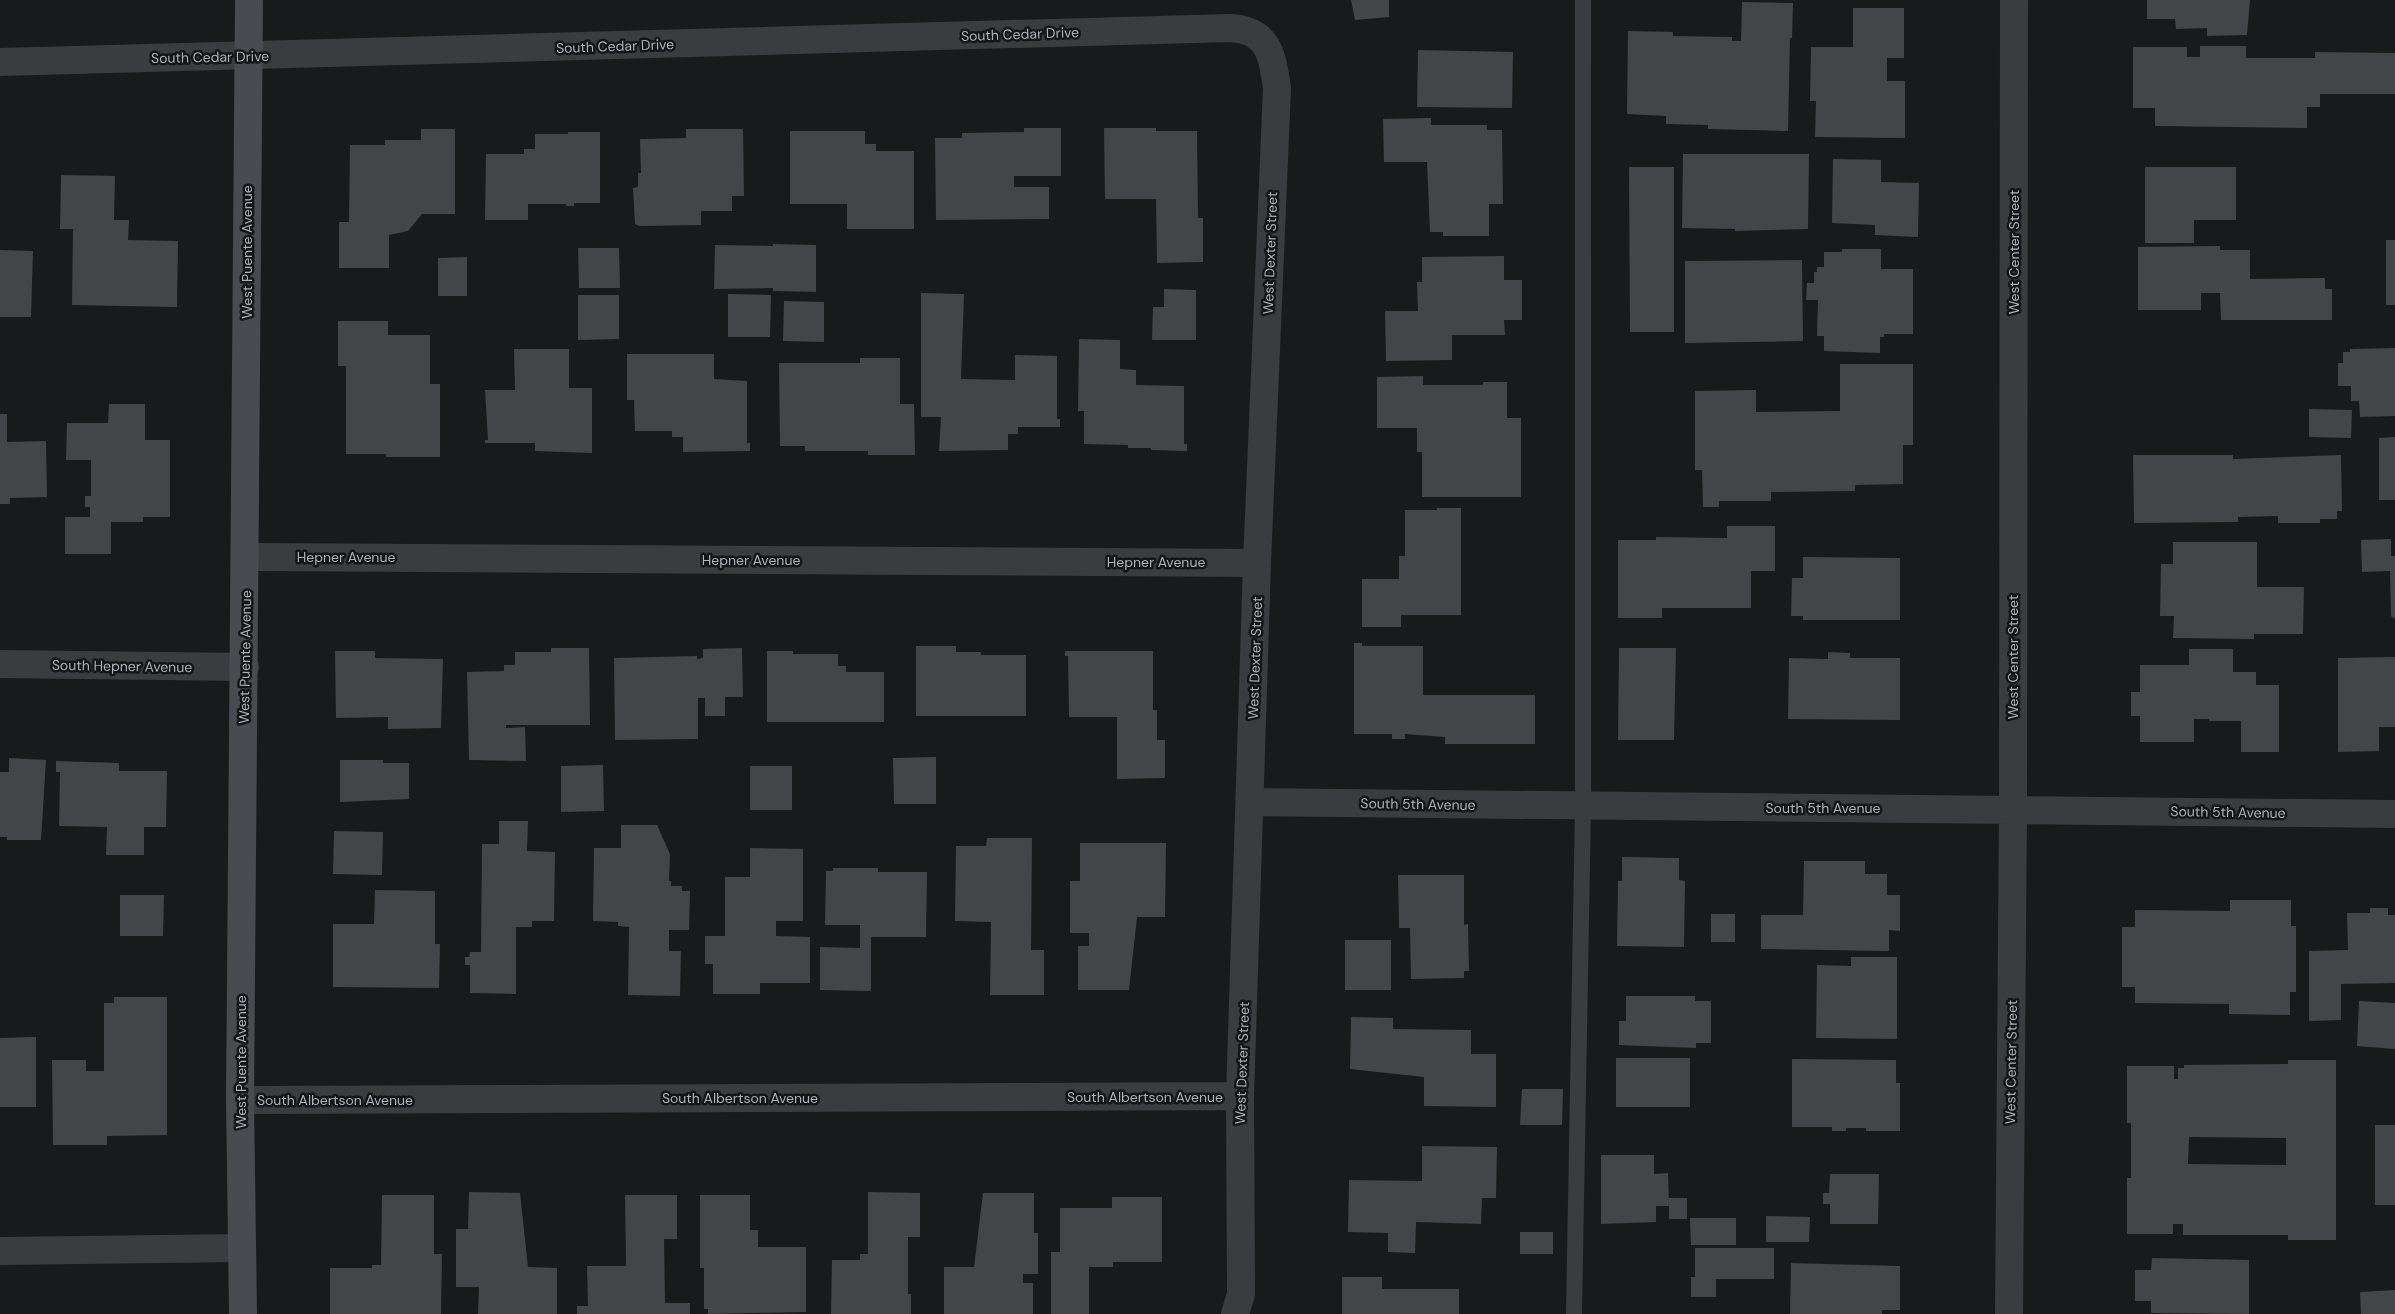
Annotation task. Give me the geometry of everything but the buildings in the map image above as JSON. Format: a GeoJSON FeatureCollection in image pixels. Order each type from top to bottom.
{"type":"FeatureCollection","features":[{"type":"Feature","properties":{"kind":"street","name":"West Puente Avenue"},"geometry":{"type":"LineString","coordinates":[[243,1314],[240,1100],[246,557],[247,56],[249,0]]}},
{"type":"Feature","properties":{"kind":"street","name":"West Center Street"},"geometry":{"type":"LineString","coordinates":[[2009,1314],[2013,809],[2014,0]]}},
{"type":"Feature","properties":{"kind":"street","name":"South Cedar Drive"},"geometry":{"type":"LineString","coordinates":[[0,62],[1230,28]]}},
{"type":"Feature","properties":{"kind":"street","name":"West Dexter Street"},"geometry":{"type":"LineString","coordinates":[[1230,28],[1246,29],[1262,40],[1272,59],[1277,88],[1257,563],[1251,802],[1240,1096],[1241,1294],[1235,1314]]}},
{"type":"Feature","properties":{"kind":"street","name":"Hepner Avenue"},"geometry":{"type":"LineString","coordinates":[[246,557],[1257,563]]}},
{"type":"Feature","properties":{"kind":"street","name":"South Hepner Avenue"},"geometry":{"type":"LineString","coordinates":[[0,664],[245,668]]}},
{"type":"Feature","properties":{"kind":"street","name":"South 5th Avenue"},"geometry":{"type":"LineString","coordinates":[[1251,802],[2395,814]]}},
{"type":"Feature","properties":{"kind":"street","name":"South Albertson Avenue"},"geometry":{"type":"LineString","coordinates":[[240,1100],[1240,1096]]}},
{"type":"Feature","properties":{"kind":"street"},"geometry":{"type":"LineString","coordinates":[[0,1251],[242,1248]]}},
{"type":"Feature","properties":{"kind":"lane"},"geometry":{"type":"LineString","coordinates":[[1574,1314],[1583,806],[1583,0]]}}]}
